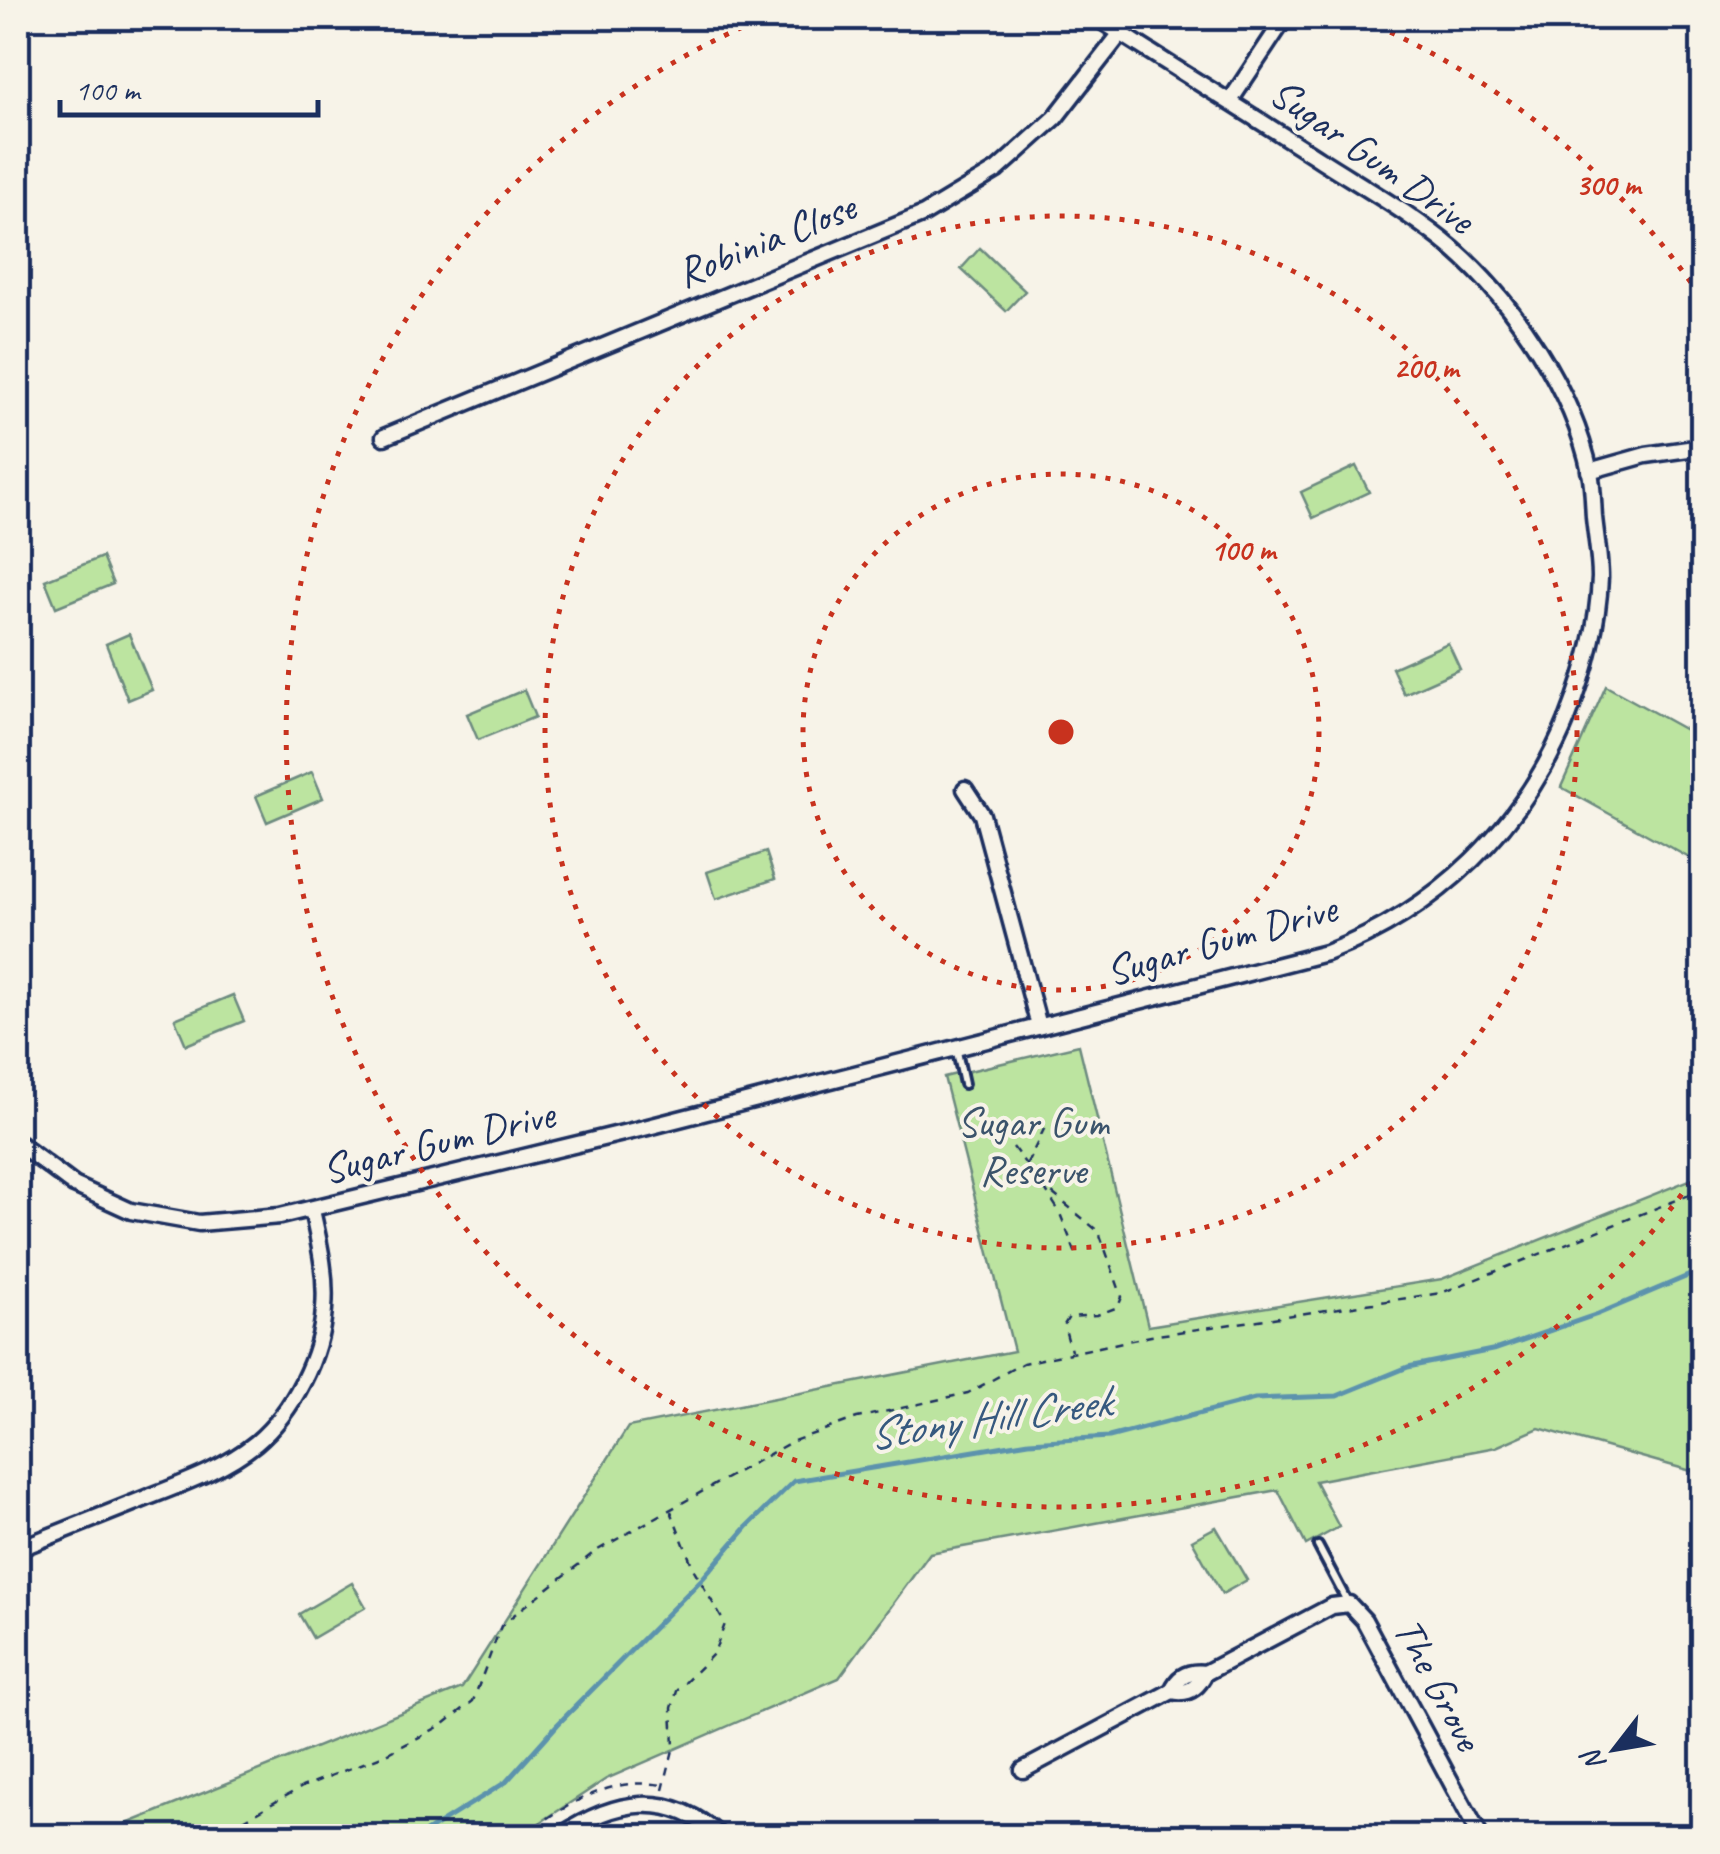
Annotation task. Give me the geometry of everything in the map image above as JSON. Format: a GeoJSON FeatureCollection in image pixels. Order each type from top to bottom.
{"type":"FeatureCollection","features":[{"type":"Feature","properties":{"kind":"street","name":"Sugar Gum Drive"},"geometry":{"type":"LineString","coordinates":[[18,1143],[85,1192],[154,1217],[223,1223],[312,1210],[1293,962],[1357,942],[1419,905],[1460,874],[1494,841],[1556,747],[1589,650],[1600,576],[1590,471],[1565,401],[1535,344],[1495,292],[1452,248],[1097,18]]}},
{"type":"Feature","properties":{"kind":"street"},"geometry":{"type":"LineString","coordinates":[[1230,101],[1285,18]]}},
{"type":"Feature","properties":{"kind":"street","name":"Robinia Close"},"geometry":{"type":"LineString","coordinates":[[384,437],[924,214],[997,170],[1055,118],[1120,33]]}},
{"type":"Feature","properties":{"kind":"street"},"geometry":{"type":"LineString","coordinates":[[1590,471],[1646,455],[1702,448]]}},
{"type":"Feature","properties":{"kind":"street"},"geometry":{"type":"LineString","coordinates":[[965,789],[982,816],[1039,1026]]}},
{"type":"Feature","properties":{"kind":"street"},"geometry":{"type":"LineString","coordinates":[[18,1550],[197,1477],[240,1454],[274,1426],[311,1363],[324,1311],[324,1280],[312,1210]]}},
{"type":"Feature","properties":{"kind":"street","name":"The Grove"},"geometry":{"type":"LineString","coordinates":[[1023,1770],[1172,1690],[1185,1674],[1205,1674],[1332,1606],[1349,1604],[1364,1620],[1480,1836]]}},
{"type":"Feature","properties":{"kind":"street"},"geometry":{"type":"LineString","coordinates":[[560,1836],[602,1812],[642,1804],[689,1814],[720,1836]]}},
{"type":"Feature","properties":{"kind":"lane"},"geometry":{"type":"LineString","coordinates":[[956,1047],[964,1084]]}},
{"type":"Feature","properties":{"kind":"lane"},"geometry":{"type":"LineString","coordinates":[[1318,1546],[1349,1604]]}},
{"type":"Feature","properties":{"kind":"path"},"geometry":{"type":"LineString","coordinates":[[1026,1165],[1046,1125]]}},
{"type":"Feature","properties":{"kind":"path"},"geometry":{"type":"LineString","coordinates":[[1013,1147],[1059,1211],[1076,1254]]}},
{"type":"Feature","properties":{"kind":"path"},"geometry":{"type":"LineString","coordinates":[[1040,1183],[1099,1232],[1122,1297],[1118,1307],[1097,1315],[1069,1317],[1064,1326],[1071,1352]]}},
{"type":"Feature","properties":{"kind":"path"},"geometry":{"type":"LineString","coordinates":[[198,1836],[231,1827],[302,1787],[387,1754],[444,1724],[473,1701],[501,1626],[596,1552],[791,1442],[856,1418],[968,1393],[1023,1362],[1151,1336],[1442,1293],[1702,1190]]}},
{"type":"Feature","properties":{"kind":"path"},"geometry":{"type":"LineString","coordinates":[[662,1797],[674,1746],[672,1708],[677,1691],[714,1652],[726,1624],[694,1570],[670,1508]]}},
{"type":"Feature","properties":{"kind":"green space"},"geometry":{"type":"Polygon","coordinates":[[[980,248],[1025,291],[1006,311],[961,269],[980,248]]]}},
{"type":"Feature","properties":{"kind":"green space"},"geometry":{"type":"Polygon","coordinates":[[[1356,466],[1369,492],[1313,518],[1301,492],[1356,466]]]}},
{"type":"Feature","properties":{"kind":"green space"},"geometry":{"type":"Polygon","coordinates":[[[102,557],[113,584],[56,607],[45,580],[102,557]]]}},
{"type":"Feature","properties":{"kind":"green space"},"geometry":{"type":"Polygon","coordinates":[[[129,634],[152,690],[128,700],[106,644],[129,634]]]}},
{"type":"Feature","properties":{"kind":"green space"},"geometry":{"type":"Polygon","coordinates":[[[1448,643],[1460,669],[1404,694],[1392,668],[1448,643]]]}},
{"type":"Feature","properties":{"kind":"green space"},"geometry":{"type":"Polygon","coordinates":[[[1606,686],[1702,739],[1702,865],[1561,787],[1606,686]]]}},
{"type":"Feature","properties":{"kind":"green space"},"geometry":{"type":"Polygon","coordinates":[[[524,690],[535,717],[478,740],[467,714],[524,690]]]}},
{"type":"Feature","properties":{"kind":"green space"},"geometry":{"type":"Polygon","coordinates":[[[312,772],[323,798],[267,822],[256,796],[312,772]]]}},
{"type":"Feature","properties":{"kind":"green space"},"geometry":{"type":"Polygon","coordinates":[[[766,852],[775,879],[716,899],[707,872],[766,852]]]}},
{"type":"Feature","properties":{"kind":"green space"},"geometry":{"type":"Polygon","coordinates":[[[233,995],[244,1021],[186,1045],[175,1019],[233,995]]]}},
{"type":"Feature","properties":{"kind":"green space","name":"Sugar Gum Reserve"},"geometry":{"type":"Polygon","coordinates":[[[1079,1045],[1148,1326],[1442,1279],[1702,1175],[1702,1474],[1539,1428],[1496,1447],[1315,1481],[1339,1527],[1306,1545],[1278,1490],[930,1553],[839,1678],[606,1779],[520,1836],[97,1836],[462,1688],[628,1427],[1014,1351],[944,1077],[1079,1045]]]}},
{"type":"Feature","properties":{"kind":"green space"},"geometry":{"type":"Polygon","coordinates":[[[1216,1527],[1247,1580],[1222,1594],[1192,1540],[1216,1527]]]}},
{"type":"Feature","properties":{"kind":"green space"},"geometry":{"type":"Polygon","coordinates":[[[352,1583],[366,1607],[313,1638],[299,1614],[352,1583]]]}},
{"type":"Feature","properties":{"kind":"waterway","name":"Stony Hill Creek"},"geometry":{"type":"LineString","coordinates":[[404,1836],[421,1835],[506,1782],[794,1481],[1029,1442],[1109,1437],[1255,1399],[1337,1396],[1408,1367],[1497,1349],[1598,1314],[1702,1270]]}}]}
